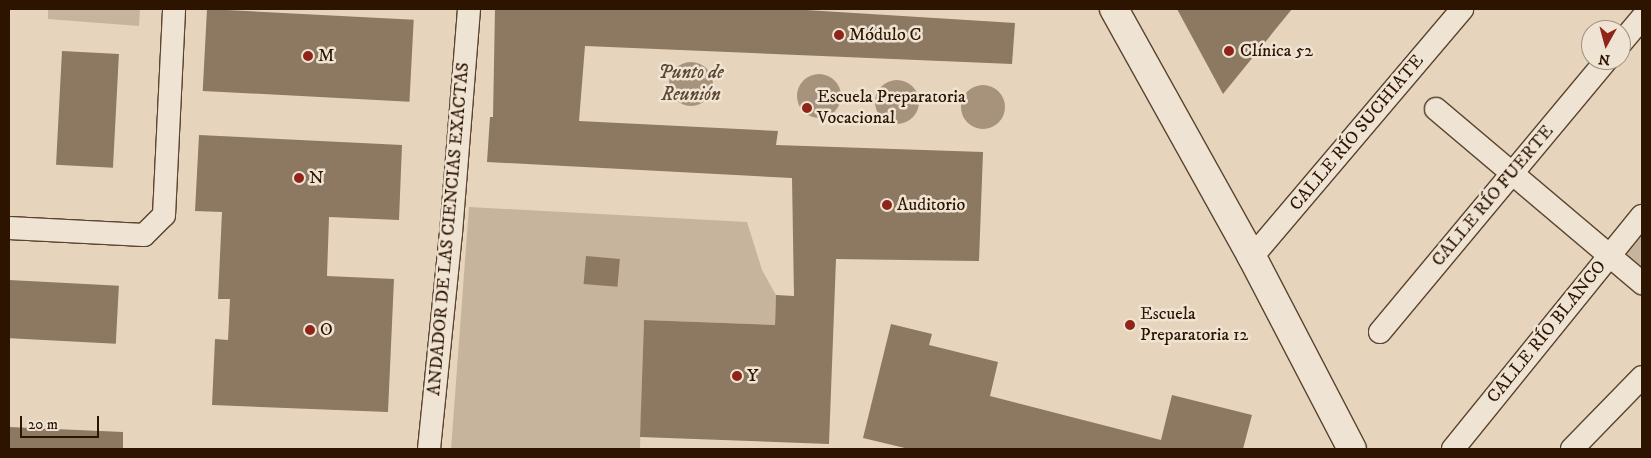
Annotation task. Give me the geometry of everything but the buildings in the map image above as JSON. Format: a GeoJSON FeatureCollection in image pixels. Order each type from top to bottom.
{"type":"FeatureCollection","features":[{"type":"Feature","properties":{"kind":"main road"},"geometry":{"type":"LineString","coordinates":[[1114,9],[1252,257],[1352,449]]}},
{"type":"Feature","properties":{"kind":"street"},"geometry":{"type":"LineString","coordinates":[[9,228],[144,235],[164,215],[174,9]]}},
{"type":"Feature","properties":{"kind":"street","name":"ANDADOR DE LAS CIENCIAS EXACTAS"},"geometry":{"type":"LineString","coordinates":[[429,449],[448,260],[469,9]]}},
{"type":"Feature","properties":{"kind":"street","name":"CALLE RÍO SUCHIATE"},"geometry":{"type":"LineString","coordinates":[[1252,257],[1462,9]]}},
{"type":"Feature","properties":{"kind":"street"},"geometry":{"type":"LineString","coordinates":[[1631,31],[1642,18]]}},
{"type":"Feature","properties":{"kind":"street","name":"CALLE RÍO FUERTE"},"geometry":{"type":"LineString","coordinates":[[1380,332],[1599,70]]}},
{"type":"Feature","properties":{"kind":"street"},"geometry":{"type":"LineString","coordinates":[[1436,109],[1642,283]]}},
{"type":"Feature","properties":{"kind":"street","name":"CALLE RÍO BLANCO"},"geometry":{"type":"LineString","coordinates":[[1453,449],[1642,216]]}},
{"type":"Feature","properties":{"kind":"street"},"geometry":{"type":"LineString","coordinates":[[1572,449],[1642,377]]}},
{"type":"Feature","properties":{"kind":"shaded area"},"geometry":{"type":"Polygon","coordinates":[[[48,9],[140,9],[139,26],[48,19],[48,9]]]}},
{"type":"Feature","properties":{"kind":"shaded area"},"geometry":{"type":"Polygon","coordinates":[[[469,207],[747,222],[762,270],[776,295],[775,325],[644,320],[640,449],[451,449],[469,207]]]}},
{"type":"Feature","properties":{"kind":"shaded area"},"geometry":{"type":"Polygon","coordinates":[[[1642,225],[1642,273],[1618,255],[1642,225]]]}},
{"type":"Feature","properties":{"kind":"water","name":"Punto de Reunión"},"geometry":{"type":"Polygon","coordinates":[[[691,62],[703,66],[709,72],[713,84],[709,96],[703,102],[691,106],[679,102],[673,96],[669,84],[673,72],[679,66],[691,62]]]}},
{"type":"Feature","properties":{"kind":"water"},"geometry":{"type":"Polygon","coordinates":[[[819,74],[831,78],[837,84],[841,96],[837,108],[831,114],[819,118],[807,114],[801,108],[797,96],[801,84],[807,78],[819,74]]]}},
{"type":"Feature","properties":{"kind":"water"},"geometry":{"type":"Polygon","coordinates":[[[897,80],[909,84],[915,90],[919,102],[915,114],[909,120],[897,124],[885,120],[879,114],[875,102],[879,90],[885,84],[897,80]]]}},
{"type":"Feature","properties":{"kind":"water"},"geometry":{"type":"Polygon","coordinates":[[[979,85],[987,85],[999,91],[1005,107],[999,123],[987,129],[979,129],[967,123],[961,111],[961,103],[967,91],[979,85]]]}},
{"type":"Feature","properties":{"kind":"place","name":"Módulo C"},"geometry":{"type":"Point","coordinates":[839,35]}},
{"type":"Feature","properties":{"kind":"place","name":"Clínica 52"},"geometry":{"type":"Point","coordinates":[1229,51]}},
{"type":"Feature","properties":{"kind":"place","name":"M"},"geometry":{"type":"Point","coordinates":[308,56]}},
{"type":"Feature","properties":{"kind":"place","name":"Escuela Preparatoria Vocacional"},"geometry":{"type":"Point","coordinates":[807,108]}},
{"type":"Feature","properties":{"kind":"place","name":"N"},"geometry":{"type":"Point","coordinates":[299,178]}},
{"type":"Feature","properties":{"kind":"place","name":"Auditorio"},"geometry":{"type":"Point","coordinates":[887,205]}},
{"type":"Feature","properties":{"kind":"place","name":"Escuela Preparatoria 12"},"geometry":{"type":"Point","coordinates":[1130,325]}},
{"type":"Feature","properties":{"kind":"place","name":"O"},"geometry":{"type":"Point","coordinates":[310,330]}},
{"type":"Feature","properties":{"kind":"place","name":"Y"},"geometry":{"type":"Point","coordinates":[737,376]}}]}
